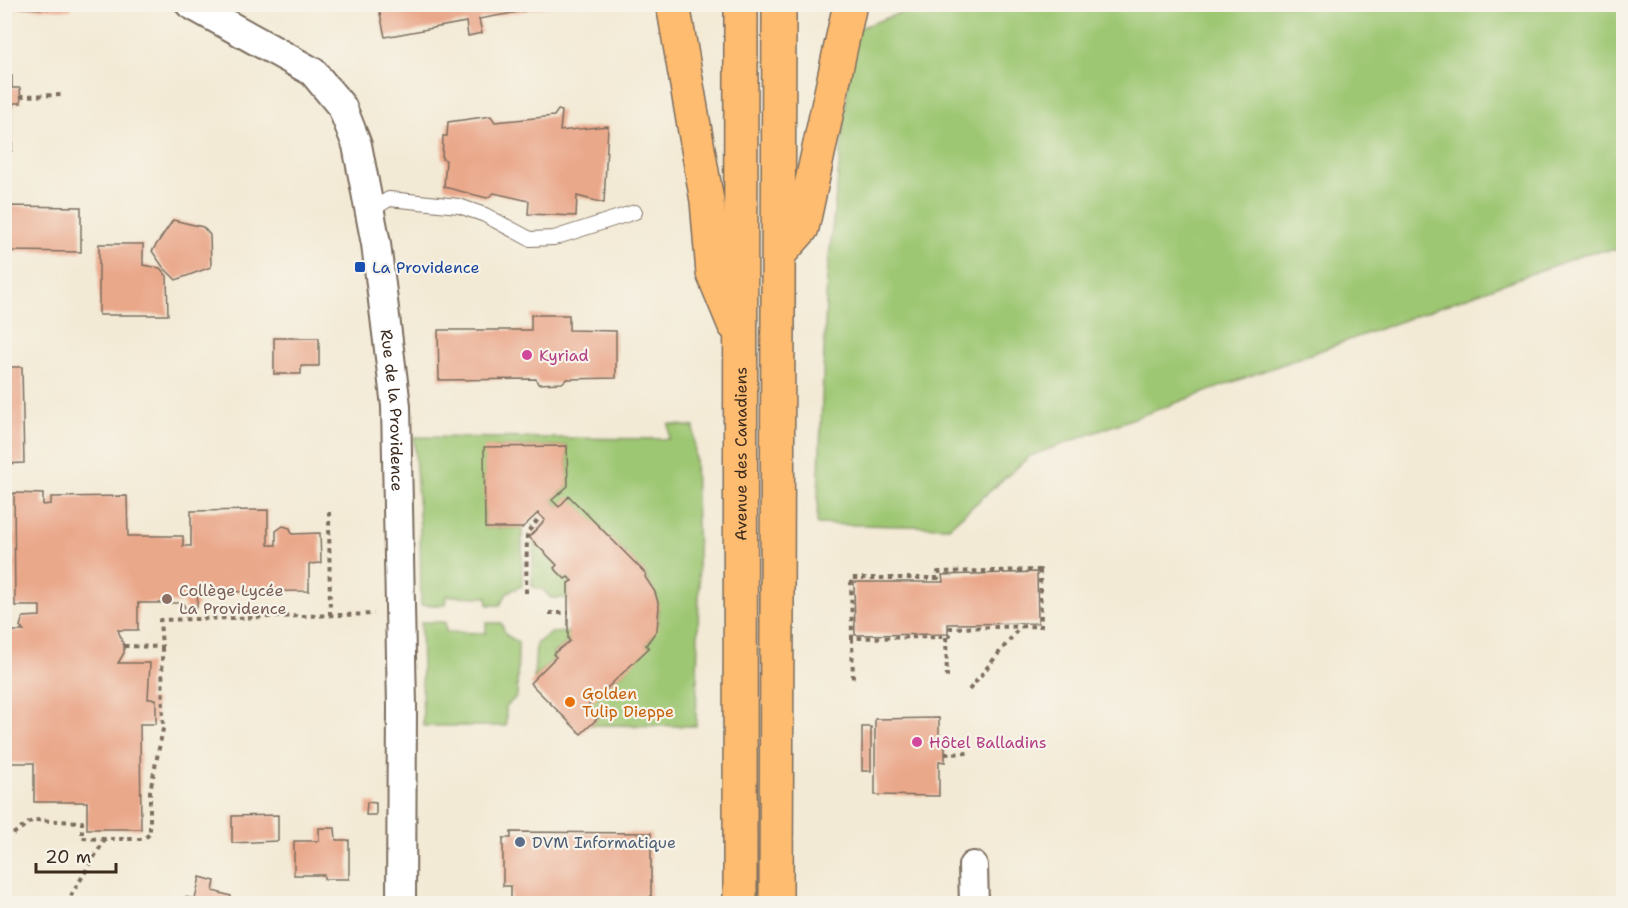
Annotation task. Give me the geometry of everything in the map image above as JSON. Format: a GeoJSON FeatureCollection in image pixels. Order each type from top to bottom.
{"type":"FeatureCollection","features":[{"type":"Feature","properties":{"kind":"main road"},"geometry":{"type":"LineString","coordinates":[[674,4],[707,201],[713,273],[739,337]]}},
{"type":"Feature","properties":{"kind":"main road","name":"Avenue des Canadiens"},"geometry":{"type":"LineString","coordinates":[[740,903],[741,4]]}},
{"type":"Feature","properties":{"kind":"main road"},"geometry":{"type":"LineString","coordinates":[[776,903],[779,4]]}},
{"type":"Feature","properties":{"kind":"main road"},"geometry":{"type":"LineString","coordinates":[[779,254],[802,228],[850,4]]}},
{"type":"Feature","properties":{"kind":"street","name":"Rue de la Providence"},"geometry":{"type":"LineString","coordinates":[[190,4],[313,72],[342,107],[357,145],[376,244],[396,406],[401,613],[401,903]]}},
{"type":"Feature","properties":{"kind":"street"},"geometry":{"type":"LineString","coordinates":[[973,866],[974,903]]}},
{"type":"Feature","properties":{"kind":"lane"},"geometry":{"type":"LineString","coordinates":[[370,212],[389,198],[459,206],[485,215],[530,239],[554,238],[635,212]]}},
{"type":"Feature","properties":{"kind":"path"},"geometry":{"type":"LineString","coordinates":[[20,96],[63,95]]}},
{"type":"Feature","properties":{"kind":"path"},"geometry":{"type":"LineString","coordinates":[[329,512],[330,615]]}},
{"type":"Feature","properties":{"kind":"path"},"geometry":{"type":"LineString","coordinates":[[526,593],[527,533],[541,516]]}},
{"type":"Feature","properties":{"kind":"path"},"geometry":{"type":"LineString","coordinates":[[852,638],[946,637],[950,636],[950,628],[1041,626],[1040,570],[938,572],[938,578],[851,578],[852,638],[853,680]]}},
{"type":"Feature","properties":{"kind":"path"},"geometry":{"type":"LineString","coordinates":[[4,834],[12,834],[33,820],[82,822],[82,838],[143,839],[150,834],[150,791],[163,729],[160,620],[401,613]]}},
{"type":"Feature","properties":{"kind":"path"},"geometry":{"type":"LineString","coordinates":[[549,613],[568,613]]}},
{"type":"Feature","properties":{"kind":"path"},"geometry":{"type":"LineString","coordinates":[[969,690],[1020,627]]}},
{"type":"Feature","properties":{"kind":"path"},"geometry":{"type":"LineString","coordinates":[[946,637],[947,678]]}},
{"type":"Feature","properties":{"kind":"path"},"geometry":{"type":"LineString","coordinates":[[124,646],[162,647]]}},
{"type":"Feature","properties":{"kind":"path"},"geometry":{"type":"LineString","coordinates":[[945,754],[970,753]]}},
{"type":"Feature","properties":{"kind":"path"},"geometry":{"type":"LineString","coordinates":[[66,903],[105,838]]}},
{"type":"Feature","properties":{"kind":"green space"},"geometry":{"type":"Polygon","coordinates":[[[924,4],[1623,5],[1623,249],[1591,252],[1030,456],[949,527],[817,524],[827,276],[854,30],[924,4]]]}},
{"type":"Feature","properties":{"kind":"green space"},"geometry":{"type":"Polygon","coordinates":[[[669,424],[694,427],[699,590],[696,726],[590,725],[598,718],[587,707],[648,648],[646,645],[656,628],[658,602],[645,577],[646,574],[569,497],[559,507],[552,500],[568,486],[567,446],[485,447],[485,528],[522,528],[522,586],[508,592],[500,605],[488,605],[487,597],[446,596],[445,605],[421,605],[420,528],[414,437],[669,439],[669,424]]]}},
{"type":"Feature","properties":{"kind":"green space"},"geometry":{"type":"Polygon","coordinates":[[[534,541],[557,565],[554,569],[565,579],[568,577],[572,581],[568,583],[568,598],[551,598],[543,590],[532,586],[534,541]]]}},
{"type":"Feature","properties":{"kind":"green space"},"geometry":{"type":"Polygon","coordinates":[[[421,622],[445,622],[446,632],[486,633],[486,623],[501,623],[506,635],[518,642],[517,696],[506,707],[506,726],[423,726],[421,622]]]}},
{"type":"Feature","properties":{"kind":"green space"},"geometry":{"type":"Polygon","coordinates":[[[568,632],[570,641],[553,653],[556,657],[534,679],[536,644],[551,633],[568,632]]]}},
{"type":"Feature","properties":{"kind":"building"},"geometry":{"type":"Polygon","coordinates":[[[4,4],[72,4],[71,10],[4,7],[4,4]]]}},
{"type":"Feature","properties":{"kind":"building"},"geometry":{"type":"Polygon","coordinates":[[[378,4],[552,4],[552,6],[479,19],[482,33],[468,36],[466,22],[385,37],[378,4]]]}},
{"type":"Feature","properties":{"kind":"building"},"geometry":{"type":"Polygon","coordinates":[[[4,76],[12,76],[12,88],[20,88],[21,103],[13,103],[12,151],[4,151],[4,76]]]}},
{"type":"Feature","properties":{"kind":"building"},"geometry":{"type":"Polygon","coordinates":[[[558,110],[562,111],[560,131],[608,126],[604,203],[577,196],[576,216],[528,214],[529,201],[494,193],[487,198],[444,187],[446,160],[442,159],[443,136],[447,136],[448,122],[491,116],[495,122],[554,116],[558,110]]]}},
{"type":"Feature","properties":{"kind":"building"},"geometry":{"type":"Polygon","coordinates":[[[4,206],[81,207],[81,252],[9,251],[9,243],[4,243],[4,206]]]}},
{"type":"Feature","properties":{"kind":"building"},"geometry":{"type":"Polygon","coordinates":[[[173,220],[203,227],[210,235],[211,267],[176,280],[163,267],[152,251],[173,220]]]}},
{"type":"Feature","properties":{"kind":"building"},"geometry":{"type":"Polygon","coordinates":[[[99,244],[143,244],[143,265],[160,268],[167,276],[168,315],[99,315],[99,244]]]}},
{"type":"Feature","properties":{"kind":"building","name":"Kyriad"},"geometry":{"type":"Polygon","coordinates":[[[531,315],[569,315],[569,330],[616,331],[616,378],[567,379],[562,383],[538,384],[536,379],[439,380],[438,330],[531,330],[531,315]]]}},
{"type":"Feature","properties":{"kind":"building"},"geometry":{"type":"Polygon","coordinates":[[[274,338],[319,338],[319,366],[301,366],[301,374],[274,374],[274,338]]]}},
{"type":"Feature","properties":{"kind":"building"},"geometry":{"type":"Polygon","coordinates":[[[4,367],[22,367],[24,463],[4,464],[4,367]]]}},
{"type":"Feature","properties":{"kind":"building"},"geometry":{"type":"Polygon","coordinates":[[[567,446],[568,486],[552,500],[559,507],[569,496],[646,574],[645,577],[655,592],[659,606],[657,630],[646,645],[649,648],[587,707],[598,718],[581,734],[530,683],[556,657],[553,654],[570,641],[568,639],[568,583],[572,581],[568,577],[565,579],[554,568],[557,565],[529,537],[545,520],[538,513],[522,528],[485,528],[484,447],[567,446]]]}},
{"type":"Feature","properties":{"kind":"building"},"geometry":{"type":"Polygon","coordinates":[[[14,493],[43,494],[43,505],[51,504],[51,497],[127,496],[128,536],[183,536],[183,546],[191,546],[191,511],[268,510],[268,545],[276,545],[276,531],[283,526],[290,528],[292,534],[320,533],[321,563],[309,564],[309,591],[205,592],[206,587],[198,587],[197,607],[192,610],[186,610],[183,603],[138,603],[138,630],[118,630],[124,653],[118,663],[150,663],[148,699],[156,699],[156,724],[140,724],[141,829],[87,829],[87,802],[34,802],[34,763],[4,763],[6,631],[24,631],[20,626],[23,617],[40,616],[40,606],[15,606],[14,493]]]}},
{"type":"Feature","properties":{"kind":"building"},"geometry":{"type":"Polygon","coordinates":[[[1037,572],[1038,623],[948,624],[948,634],[855,635],[854,582],[943,582],[942,575],[1037,572]]]}},
{"type":"Feature","properties":{"kind":"building"},"geometry":{"type":"Polygon","coordinates":[[[939,718],[939,746],[945,746],[945,762],[939,761],[939,796],[875,795],[875,719],[939,718]]]}},
{"type":"Feature","properties":{"kind":"building"},"geometry":{"type":"Polygon","coordinates":[[[862,727],[871,727],[871,771],[862,771],[862,727]]]}},
{"type":"Feature","properties":{"kind":"building"},"geometry":{"type":"Polygon","coordinates":[[[367,802],[376,803],[376,815],[366,815],[367,802]]]}},
{"type":"Feature","properties":{"kind":"building"},"geometry":{"type":"Polygon","coordinates":[[[278,815],[278,841],[232,843],[232,816],[278,815]]]}},
{"type":"Feature","properties":{"kind":"building"},"geometry":{"type":"Polygon","coordinates":[[[319,828],[335,828],[336,840],[349,840],[349,879],[324,879],[324,875],[294,875],[294,841],[319,841],[319,828]]]}},
{"type":"Feature","properties":{"kind":"building"},"geometry":{"type":"Polygon","coordinates":[[[511,832],[651,833],[651,904],[511,904],[511,886],[503,886],[503,838],[511,838],[511,832]]]}},
{"type":"Feature","properties":{"kind":"building"},"geometry":{"type":"Polygon","coordinates":[[[200,877],[215,881],[213,891],[231,896],[229,904],[183,904],[185,897],[195,899],[200,877]]]}},
{"type":"Feature","properties":{"kind":"place","name":"La Providence"},"geometry":{"type":"Point","coordinates":[360,267]}},
{"type":"Feature","properties":{"kind":"place","name":"Kyriad"},"geometry":{"type":"Point","coordinates":[527,355]}},
{"type":"Feature","properties":{"kind":"place","name":"Collège Lycée La Providence"},"geometry":{"type":"Point","coordinates":[167,599]}},
{"type":"Feature","properties":{"kind":"place","name":"Golden Tulip Dieppe"},"geometry":{"type":"Point","coordinates":[570,702]}},
{"type":"Feature","properties":{"kind":"place","name":"Hôtel Balladins"},"geometry":{"type":"Point","coordinates":[917,742]}},
{"type":"Feature","properties":{"kind":"place","name":"DVM Informatique"},"geometry":{"type":"Point","coordinates":[520,842]}}]}
